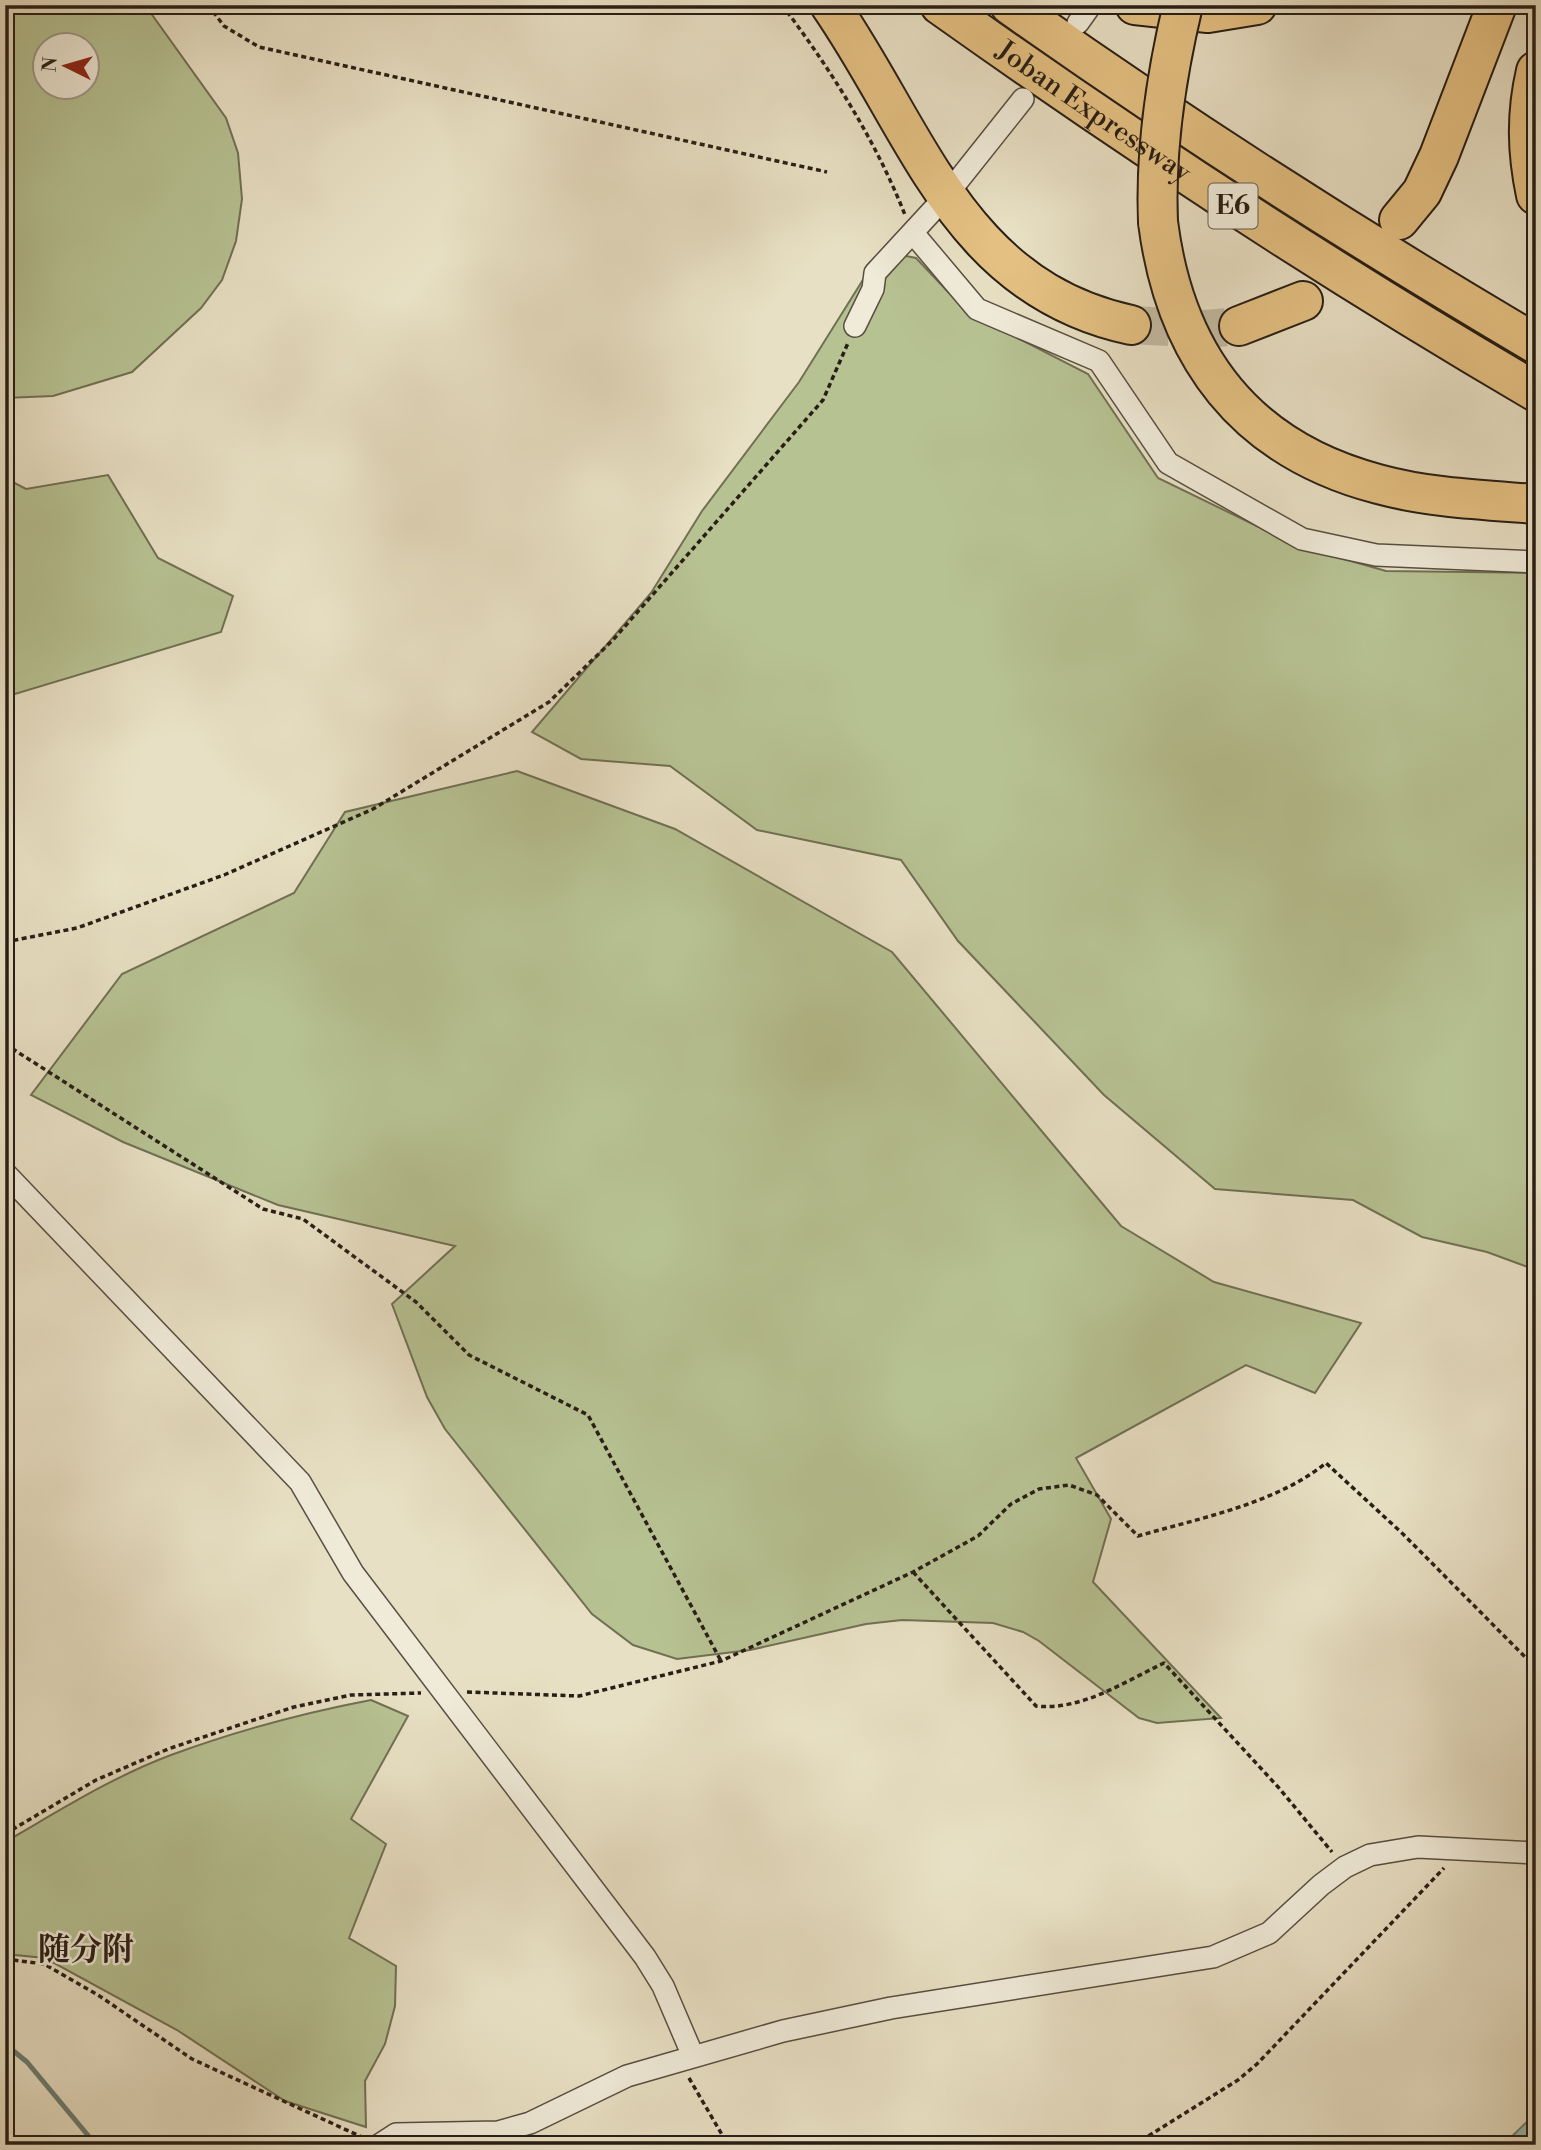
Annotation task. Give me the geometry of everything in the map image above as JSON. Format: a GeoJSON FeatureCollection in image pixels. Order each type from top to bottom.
{"type":"FeatureCollection","features":[{"type":"Feature","properties":{"kind":"highway"},"geometry":{"type":"LineString","coordinates":[[830,5],[955,211],[995,255],[1047,295],[1101,318],[1131,325]]}},
{"type":"Feature","properties":{"kind":"highway","name":"Joban Expressway"},"geometry":{"type":"LineString","coordinates":[[940,5],[1202,187],[1384,303],[1536,392]]}},
{"type":"Feature","properties":{"kind":"highway","name":"Joban Expressway"},"geometry":{"type":"LineString","coordinates":[[1010,5],[1221,151],[1406,268],[1536,344]]}},
{"type":"Feature","properties":{"kind":"highway"},"geometry":{"type":"LineString","coordinates":[[1135,5],[1208,13],[1256,5]]}},
{"type":"Feature","properties":{"kind":"highway"},"geometry":{"type":"LineString","coordinates":[[1183,5],[1167,83],[1156,185],[1163,260],[1173,298],[1200,359],[1244,413],[1276,439],[1308,458],[1378,484],[1458,498],[1536,504]]}},
{"type":"Feature","properties":{"kind":"highway"},"geometry":{"type":"LineString","coordinates":[[1472,64],[1482,5]]}},
{"type":"Feature","properties":{"kind":"highway"},"geometry":{"type":"LineString","coordinates":[[1399,219],[1427,180],[1497,5]]}},
{"type":"Feature","properties":{"kind":"highway"},"geometry":{"type":"LineString","coordinates":[[1534,81],[1527,127],[1529,163],[1536,195]]}},
{"type":"Feature","properties":{"kind":"highway"},"geometry":{"type":"LineString","coordinates":[[1239,326],[1303,301]]}},
{"type":"Feature","properties":{"kind":"street"},"geometry":{"type":"LineString","coordinates":[[953,187],[1023,99]]}},
{"type":"Feature","properties":{"kind":"street"},"geometry":{"type":"LineString","coordinates":[[855,326],[873,289],[875,273],[933,209]]}},
{"type":"Feature","properties":{"kind":"street"},"geometry":{"type":"LineString","coordinates":[[912,233],[977,309],[1099,361],[1168,463],[1302,539],[1377,555],[1536,562]]}},
{"type":"Feature","properties":{"kind":"street"},"geometry":{"type":"LineString","coordinates":[[5,1173],[300,1482],[353,1573],[645,1957],[663,1986],[686,2059]]}},
{"type":"Feature","properties":{"kind":"street"},"geometry":{"type":"LineString","coordinates":[[379,2145],[396,2134],[498,2132],[530,2123],[627,2076],[783,2031],[891,2008],[1213,1957],[1269,1933],[1301,1901],[1345,1867],[1370,1855],[1418,1847],[1536,1853]]}},
{"type":"Feature","properties":{"kind":"path"},"geometry":{"type":"LineString","coordinates":[[208,5],[224,26],[260,47],[827,172]]}},
{"type":"Feature","properties":{"kind":"path"},"geometry":{"type":"LineString","coordinates":[[782,5],[813,47],[894,186],[912,233]]}},
{"type":"Feature","properties":{"kind":"path"},"geometry":{"type":"LineString","coordinates":[[5,942],[77,928],[224,875],[373,808],[549,702],[621,630],[823,400],[855,326]]}},
{"type":"Feature","properties":{"kind":"path"},"geometry":{"type":"LineString","coordinates":[[5,1044],[263,1209],[303,1219],[416,1302],[469,1355],[587,1415],[721,1661]]}},
{"type":"Feature","properties":{"kind":"path"},"geometry":{"type":"LineString","coordinates":[[5,1834],[96,1780],[168,1749],[271,1715],[351,1695],[445,1692],[579,1696],[721,1661],[913,1572],[978,1536],[1011,1504],[1039,1489],[1069,1485],[1097,1495],[1138,1536],[1249,1501],[1307,1478],[1326,1463],[1403,1534],[1536,1668]]}},
{"type":"Feature","properties":{"kind":"path"},"geometry":{"type":"LineString","coordinates":[[913,1572],[1036,1706],[1051,1707],[1088,1699],[1164,1663],[1279,1788],[1345,1867]]}},
{"type":"Feature","properties":{"kind":"path"},"geometry":{"type":"LineString","coordinates":[[1134,2145],[1238,2080],[1257,2064],[1462,1849]]}},
{"type":"Feature","properties":{"kind":"path"},"geometry":{"type":"LineString","coordinates":[[5,1959],[44,1964],[98,1995],[192,2059],[362,2137],[373,2145]]}},
{"type":"Feature","properties":{"kind":"path"},"geometry":{"type":"LineString","coordinates":[[686,2059],[728,2145]]}},
{"type":"Feature","properties":{"kind":"green space"},"geometry":{"type":"Polygon","coordinates":[[[5,5],[145,5],[226,118],[238,153],[242,199],[236,241],[222,280],[201,308],[132,372],[53,396],[5,398],[5,5]]]}},
{"type":"Feature","properties":{"kind":"green space"},"geometry":{"type":"Polygon","coordinates":[[[881,251],[916,258],[967,312],[1088,374],[1158,478],[1298,546],[1386,571],[1536,573],[1536,1270],[1487,1252],[1422,1237],[1353,1200],[1215,1189],[1104,1095],[958,941],[901,860],[757,830],[670,766],[581,759],[532,732],[651,593],[702,511],[799,382],[881,251]]]}},
{"type":"Feature","properties":{"kind":"green space"},"geometry":{"type":"Polygon","coordinates":[[[108,475],[158,558],[233,596],[221,632],[5,697],[5,478],[26,489],[108,475]]]}},
{"type":"Feature","properties":{"kind":"green space"},"geometry":{"type":"Polygon","coordinates":[[[517,771],[675,829],[892,952],[1121,1226],[1214,1282],[1361,1323],[1315,1393],[1246,1365],[1076,1458],[1111,1519],[1093,1582],[1221,1718],[1157,1723],[1139,1718],[1039,1641],[1023,1632],[993,1623],[902,1620],[866,1624],[750,1650],[677,1659],[633,1645],[592,1614],[445,1429],[427,1397],[392,1304],[455,1246],[278,1205],[123,1142],[31,1095],[122,974],[294,893],[345,812],[517,771]]]}},
{"type":"Feature","properties":{"kind":"green space"},"geometry":{"type":"Polygon","coordinates":[[[371,1700],[408,1716],[351,1819],[386,1844],[349,1938],[396,1966],[395,2006],[385,2044],[365,2081],[366,2127],[285,2101],[177,2030],[45,1958],[5,1954],[5,1842],[107,1784],[171,1755],[270,1723],[371,1700]]]}},
{"type":"Feature","properties":{"kind":"water"},"geometry":{"type":"Polygon","coordinates":[[[1536,2113],[1536,2129],[1520,2145],[1503,2145],[1536,2113]]]}},
{"type":"Feature","properties":{"kind":"waterway"},"geometry":{"type":"LineString","coordinates":[[5,2044],[27,2062],[96,2145]]}},
{"type":"Feature","properties":{"kind":"tunnel"},"geometry":{"type":"LineString","coordinates":[[1131,325],[1207,329],[1239,326]]}},
{"type":"Feature","properties":{"kind":"district","name":"随分附"},"geometry":{"type":"Point","coordinates":[86,1950]}}]}
